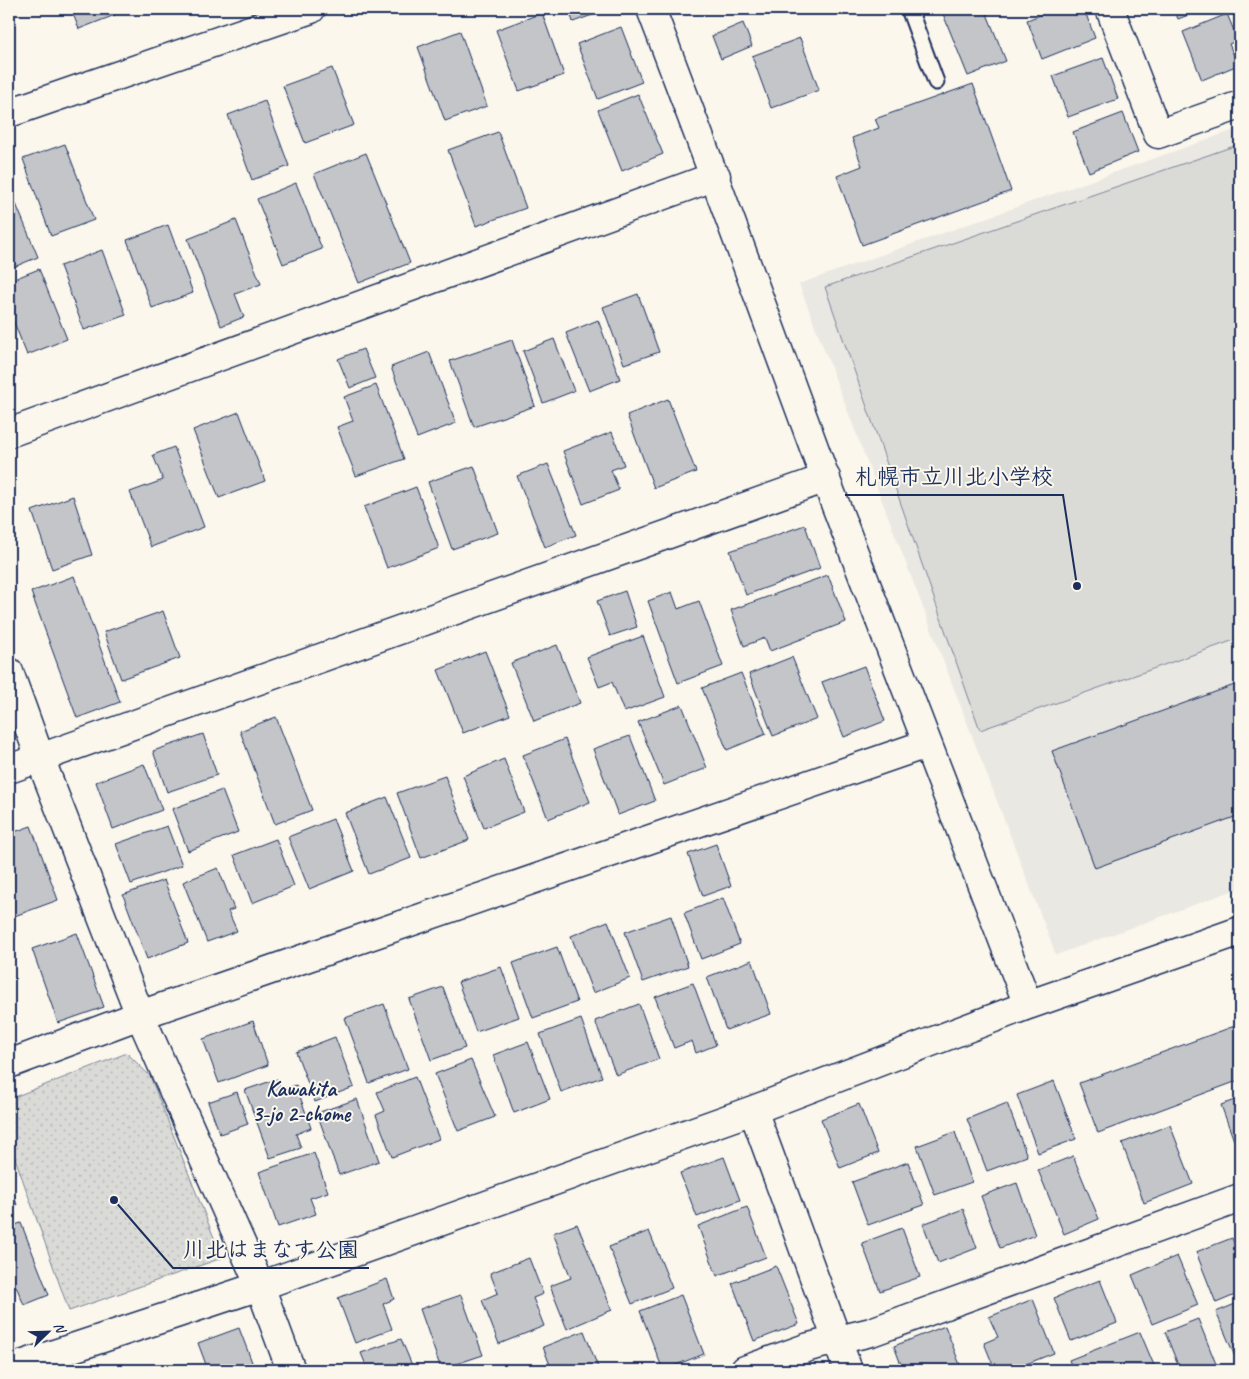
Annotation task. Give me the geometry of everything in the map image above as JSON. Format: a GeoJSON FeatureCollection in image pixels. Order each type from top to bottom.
{"type":"FeatureCollection","features":[{"type":"Feature","properties":{"kind":"street"},"geometry":{"type":"LineString","coordinates":[[9,113],[311,9]]}},
{"type":"Feature","properties":{"kind":"street"},"geometry":{"type":"LineString","coordinates":[[652,9],[716,176],[826,478],[926,744],[1028,1005]]}},
{"type":"Feature","properties":{"kind":"street"},"geometry":{"type":"LineString","coordinates":[[1110,9],[1158,134],[1240,105]]}},
{"type":"Feature","properties":{"kind":"street"},"geometry":{"type":"LineString","coordinates":[[9,433],[716,176]]}},
{"type":"Feature","properties":{"kind":"street"},"geometry":{"type":"LineString","coordinates":[[9,769],[826,478]]}},
{"type":"Feature","properties":{"kind":"street"},"geometry":{"type":"LineString","coordinates":[[9,672],[40,758],[140,1015],[260,1286],[291,1370]]}},
{"type":"Feature","properties":{"kind":"street"},"geometry":{"type":"LineString","coordinates":[[9,1064],[140,1015],[926,744]]}},
{"type":"Feature","properties":{"kind":"street"},"geometry":{"type":"LineString","coordinates":[[9,1369],[260,1286],[753,1110],[1028,1005],[1240,931]]}},
{"type":"Feature","properties":{"kind":"street"},"geometry":{"type":"LineString","coordinates":[[753,1110],[848,1370]]}},
{"type":"Feature","properties":{"kind":"street"},"geometry":{"type":"LineString","coordinates":[[745,1370],[809,1347],[871,1332],[1240,1198]]}},
{"type":"Feature","properties":{"kind":"lane"},"geometry":{"type":"LineString","coordinates":[[909,9],[936,82]]}},
{"type":"Feature","properties":{"kind":"shaded area"},"geometry":{"type":"Polygon","coordinates":[[[1240,128],[1240,888],[1056,955],[799,284],[1240,128]]]}},
{"type":"Feature","properties":{"kind":"shaded area"},"geometry":{"type":"Polygon","coordinates":[[[1240,144],[1240,638],[980,730],[825,287],[1240,144]]]}},
{"type":"Feature","properties":{"kind":"shaded area"},"geometry":{"type":"Polygon","coordinates":[[[127,1053],[150,1076],[222,1258],[69,1311],[9,1141],[9,1099],[127,1053]]]}},
{"type":"Feature","properties":{"kind":"building"},"geometry":{"type":"Polygon","coordinates":[[[71,9],[112,9],[115,15],[79,29],[71,9]]]}},
{"type":"Feature","properties":{"kind":"building"},"geometry":{"type":"Polygon","coordinates":[[[569,9],[609,9],[573,22],[569,9]]]}},
{"type":"Feature","properties":{"kind":"building"},"geometry":{"type":"Polygon","coordinates":[[[733,9],[751,9],[736,15],[733,9]]]}},
{"type":"Feature","properties":{"kind":"building"},"geometry":{"type":"Polygon","coordinates":[[[941,9],[985,9],[1006,61],[968,76],[941,9]]]}},
{"type":"Feature","properties":{"kind":"building"},"geometry":{"type":"Polygon","coordinates":[[[1056,9],[1084,9],[1095,38],[1042,59],[1027,20],[1056,9]]]}},
{"type":"Feature","properties":{"kind":"building"},"geometry":{"type":"Polygon","coordinates":[[[1174,9],[1204,9],[1178,19],[1174,9]]]}},
{"type":"Feature","properties":{"kind":"building"},"geometry":{"type":"Polygon","coordinates":[[[542,13],[564,75],[519,91],[496,30],[542,13]]]}},
{"type":"Feature","properties":{"kind":"building"},"geometry":{"type":"Polygon","coordinates":[[[1227,14],[1238,40],[1229,44],[1238,65],[1202,80],[1183,32],[1227,14]]]}},
{"type":"Feature","properties":{"kind":"building"},"geometry":{"type":"Polygon","coordinates":[[[743,23],[752,46],[721,59],[712,36],[743,23]]]}},
{"type":"Feature","properties":{"kind":"building"},"geometry":{"type":"Polygon","coordinates":[[[621,27],[642,82],[598,99],[577,44],[621,27]]]}},
{"type":"Feature","properties":{"kind":"building"},"geometry":{"type":"Polygon","coordinates":[[[460,31],[487,106],[445,121],[418,47],[460,31]]]}},
{"type":"Feature","properties":{"kind":"building"},"geometry":{"type":"Polygon","coordinates":[[[800,38],[819,90],[771,108],[752,56],[800,38]]]}},
{"type":"Feature","properties":{"kind":"building"},"geometry":{"type":"Polygon","coordinates":[[[1103,58],[1118,99],[1068,117],[1053,76],[1103,58]]]}},
{"type":"Feature","properties":{"kind":"building"},"geometry":{"type":"Polygon","coordinates":[[[332,68],[354,125],[305,143],[283,86],[332,68]]]}},
{"type":"Feature","properties":{"kind":"building"},"geometry":{"type":"Polygon","coordinates":[[[973,84],[1011,191],[862,245],[837,176],[862,166],[852,138],[879,128],[875,119],[973,84]]]}},
{"type":"Feature","properties":{"kind":"building"},"geometry":{"type":"Polygon","coordinates":[[[638,94],[663,154],[622,171],[598,110],[638,94]]]}},
{"type":"Feature","properties":{"kind":"building"},"geometry":{"type":"Polygon","coordinates":[[[265,101],[289,166],[252,180],[228,115],[265,101]]]}},
{"type":"Feature","properties":{"kind":"building"},"geometry":{"type":"Polygon","coordinates":[[[1123,113],[1138,152],[1089,172],[1073,132],[1123,113]]]}},
{"type":"Feature","properties":{"kind":"building"},"geometry":{"type":"Polygon","coordinates":[[[498,132],[526,208],[476,226],[448,150],[498,132]]]}},
{"type":"Feature","properties":{"kind":"building"},"geometry":{"type":"Polygon","coordinates":[[[65,144],[94,220],[51,236],[23,159],[65,144]]]}},
{"type":"Feature","properties":{"kind":"building"},"geometry":{"type":"Polygon","coordinates":[[[366,153],[410,263],[359,283],[314,174],[366,153]]]}},
{"type":"Feature","properties":{"kind":"building"},"geometry":{"type":"Polygon","coordinates":[[[296,183],[322,249],[283,264],[257,199],[296,183]]]}},
{"type":"Feature","properties":{"kind":"building"},"geometry":{"type":"Polygon","coordinates":[[[14,199],[38,257],[9,269],[9,201],[14,199]]]}},
{"type":"Feature","properties":{"kind":"building"},"geometry":{"type":"Polygon","coordinates":[[[236,220],[261,284],[235,294],[244,317],[221,326],[188,239],[236,220]]]}},
{"type":"Feature","properties":{"kind":"building"},"geometry":{"type":"Polygon","coordinates":[[[168,225],[193,293],[152,308],[127,240],[168,225]]]}},
{"type":"Feature","properties":{"kind":"building"},"geometry":{"type":"Polygon","coordinates":[[[102,250],[126,315],[84,330],[60,266],[102,250]]]}},
{"type":"Feature","properties":{"kind":"building"},"geometry":{"type":"Polygon","coordinates":[[[39,269],[67,339],[27,355],[9,310],[9,281],[39,269]]]}},
{"type":"Feature","properties":{"kind":"building"},"geometry":{"type":"Polygon","coordinates":[[[638,294],[659,352],[624,364],[603,307],[638,294]]]}},
{"type":"Feature","properties":{"kind":"building"},"geometry":{"type":"Polygon","coordinates":[[[598,320],[620,379],[589,391],[566,333],[598,320]]]}},
{"type":"Feature","properties":{"kind":"building"},"geometry":{"type":"Polygon","coordinates":[[[554,339],[574,391],[543,403],[523,351],[554,339]]]}},
{"type":"Feature","properties":{"kind":"building"},"geometry":{"type":"Polygon","coordinates":[[[512,340],[535,406],[474,427],[450,361],[512,340]]]}},
{"type":"Feature","properties":{"kind":"building"},"geometry":{"type":"Polygon","coordinates":[[[363,349],[375,378],[350,388],[338,359],[363,349]]]}},
{"type":"Feature","properties":{"kind":"building"},"geometry":{"type":"Polygon","coordinates":[[[429,352],[456,423],[417,438],[391,367],[429,352]]]}},
{"type":"Feature","properties":{"kind":"building"},"geometry":{"type":"Polygon","coordinates":[[[376,385],[404,459],[356,476],[337,427],[353,421],[344,397],[376,385]]]}},
{"type":"Feature","properties":{"kind":"building"},"geometry":{"type":"Polygon","coordinates":[[[668,399],[696,472],[654,488],[627,415],[668,399]]]}},
{"type":"Feature","properties":{"kind":"building"},"geometry":{"type":"Polygon","coordinates":[[[239,412],[265,481],[219,498],[193,430],[239,412]]]}},
{"type":"Feature","properties":{"kind":"building"},"geometry":{"type":"Polygon","coordinates":[[[612,432],[624,465],[611,470],[619,490],[583,504],[563,451],[612,432]]]}},
{"type":"Feature","properties":{"kind":"building"},"geometry":{"type":"Polygon","coordinates":[[[174,447],[204,527],[151,547],[130,492],[163,480],[153,455],[174,447]]]}},
{"type":"Feature","properties":{"kind":"building"},"geometry":{"type":"Polygon","coordinates":[[[548,464],[576,535],[545,547],[517,476],[548,464]]]}},
{"type":"Feature","properties":{"kind":"building"},"geometry":{"type":"Polygon","coordinates":[[[474,466],[498,533],[452,549],[428,482],[474,466]]]}},
{"type":"Feature","properties":{"kind":"building"},"geometry":{"type":"Polygon","coordinates":[[[416,487],[439,548],[387,568],[364,507],[416,487]]]}},
{"type":"Feature","properties":{"kind":"building"},"geometry":{"type":"Polygon","coordinates":[[[73,496],[92,555],[52,569],[32,511],[73,496]]]}},
{"type":"Feature","properties":{"kind":"building"},"geometry":{"type":"Polygon","coordinates":[[[805,525],[820,568],[746,595],[730,551],[805,525]]]}},
{"type":"Feature","properties":{"kind":"building"},"geometry":{"type":"Polygon","coordinates":[[[828,575],[846,622],[770,651],[765,638],[744,646],[731,610],[828,575]]]}},
{"type":"Feature","properties":{"kind":"building"},"geometry":{"type":"Polygon","coordinates":[[[74,576],[120,702],[77,718],[31,592],[74,576]]]}},
{"type":"Feature","properties":{"kind":"building"},"geometry":{"type":"Polygon","coordinates":[[[625,591],[637,627],[610,636],[597,601],[625,591]]]}},
{"type":"Feature","properties":{"kind":"building"},"geometry":{"type":"Polygon","coordinates":[[[672,592],[678,609],[699,601],[723,666],[678,683],[648,601],[672,592]]]}},
{"type":"Feature","properties":{"kind":"building"},"geometry":{"type":"Polygon","coordinates":[[[163,611],[180,658],[121,679],[104,632],[163,611]]]}},
{"type":"Feature","properties":{"kind":"building"},"geometry":{"type":"Polygon","coordinates":[[[643,636],[665,697],[624,712],[612,682],[599,687],[587,657],[643,636]]]}},
{"type":"Feature","properties":{"kind":"building"},"geometry":{"type":"Polygon","coordinates":[[[557,645],[580,703],[534,721],[511,663],[557,645]]]}},
{"type":"Feature","properties":{"kind":"building"},"geometry":{"type":"Polygon","coordinates":[[[485,651],[510,715],[463,733],[438,670],[485,651]]]}},
{"type":"Feature","properties":{"kind":"building"},"geometry":{"type":"Polygon","coordinates":[[[792,657],[817,719],[773,736],[749,674],[792,657]]]}},
{"type":"Feature","properties":{"kind":"building"},"geometry":{"type":"Polygon","coordinates":[[[864,666],[885,721],[844,737],[822,682],[864,666]]]}},
{"type":"Feature","properties":{"kind":"building"},"geometry":{"type":"Polygon","coordinates":[[[741,673],[766,734],[727,750],[702,688],[741,673]]]}},
{"type":"Feature","properties":{"kind":"building"},"geometry":{"type":"Polygon","coordinates":[[[1240,683],[1240,815],[1095,868],[1052,751],[1240,683]]]}},
{"type":"Feature","properties":{"kind":"building"},"geometry":{"type":"Polygon","coordinates":[[[682,705],[707,768],[664,785],[638,722],[682,705]]]}},
{"type":"Feature","properties":{"kind":"building"},"geometry":{"type":"Polygon","coordinates":[[[276,717],[312,810],[275,824],[240,731],[276,717]]]}},
{"type":"Feature","properties":{"kind":"building"},"geometry":{"type":"Polygon","coordinates":[[[203,734],[217,775],[167,792],[153,751],[203,734]]]}},
{"type":"Feature","properties":{"kind":"building"},"geometry":{"type":"Polygon","coordinates":[[[630,736],[655,801],[618,815],[593,749],[630,736]]]}},
{"type":"Feature","properties":{"kind":"building"},"geometry":{"type":"Polygon","coordinates":[[[565,739],[590,802],[548,819],[523,755],[565,739]]]}},
{"type":"Feature","properties":{"kind":"building"},"geometry":{"type":"Polygon","coordinates":[[[504,759],[524,812],[484,828],[463,776],[504,759]]]}},
{"type":"Feature","properties":{"kind":"building"},"geometry":{"type":"Polygon","coordinates":[[[144,764],[162,810],[113,829],[96,782],[144,764]]]}},
{"type":"Feature","properties":{"kind":"building"},"geometry":{"type":"Polygon","coordinates":[[[445,776],[469,840],[421,858],[397,793],[445,776]]]}},
{"type":"Feature","properties":{"kind":"building"},"geometry":{"type":"Polygon","coordinates":[[[222,790],[238,832],[188,851],[172,809],[222,790]]]}},
{"type":"Feature","properties":{"kind":"building"},"geometry":{"type":"Polygon","coordinates":[[[387,797],[411,858],[369,874],[345,813],[387,797]]]}},
{"type":"Feature","properties":{"kind":"building"},"geometry":{"type":"Polygon","coordinates":[[[333,819],[354,871],[309,889],[288,837],[333,819]]]}},
{"type":"Feature","properties":{"kind":"building"},"geometry":{"type":"Polygon","coordinates":[[[31,826],[58,900],[9,918],[9,834],[31,826]]]}},
{"type":"Feature","properties":{"kind":"building"},"geometry":{"type":"Polygon","coordinates":[[[167,826],[182,865],[131,884],[116,844],[167,826]]]}},
{"type":"Feature","properties":{"kind":"building"},"geometry":{"type":"Polygon","coordinates":[[[276,839],[294,886],[252,903],[234,855],[276,839]]]}},
{"type":"Feature","properties":{"kind":"building"},"geometry":{"type":"Polygon","coordinates":[[[716,844],[731,886],[703,896],[688,854],[716,844]]]}},
{"type":"Feature","properties":{"kind":"building"},"geometry":{"type":"Polygon","coordinates":[[[218,868],[234,909],[228,911],[237,931],[207,942],[183,882],[218,868]]]}},
{"type":"Feature","properties":{"kind":"building"},"geometry":{"type":"Polygon","coordinates":[[[164,880],[188,943],[147,959],[123,895],[164,880]]]}},
{"type":"Feature","properties":{"kind":"building"},"geometry":{"type":"Polygon","coordinates":[[[723,898],[740,944],[701,959],[684,913],[723,898]]]}},
{"type":"Feature","properties":{"kind":"building"},"geometry":{"type":"Polygon","coordinates":[[[671,916],[688,966],[643,982],[625,932],[671,916]]]}},
{"type":"Feature","properties":{"kind":"building"},"geometry":{"type":"Polygon","coordinates":[[[608,921],[630,978],[593,993],[571,936],[608,921]]]}},
{"type":"Feature","properties":{"kind":"building"},"geometry":{"type":"Polygon","coordinates":[[[77,933],[104,1007],[58,1023],[32,949],[77,933]]]}},
{"type":"Feature","properties":{"kind":"building"},"geometry":{"type":"Polygon","coordinates":[[[557,947],[577,1002],[533,1018],[513,963],[557,947]]]}},
{"type":"Feature","properties":{"kind":"building"},"geometry":{"type":"Polygon","coordinates":[[[752,960],[771,1014],[726,1030],[707,977],[752,960]]]}},
{"type":"Feature","properties":{"kind":"building"},"geometry":{"type":"Polygon","coordinates":[[[501,967],[519,1017],[476,1032],[458,982],[501,967]]]}},
{"type":"Feature","properties":{"kind":"building"},"geometry":{"type":"Polygon","coordinates":[[[693,983],[716,1045],[696,1053],[692,1041],[674,1048],[655,997],[693,983]]]}},
{"type":"Feature","properties":{"kind":"building"},"geometry":{"type":"Polygon","coordinates":[[[443,987],[465,1048],[431,1060],[409,999],[443,987]]]}},
{"type":"Feature","properties":{"kind":"building"},"geometry":{"type":"Polygon","coordinates":[[[384,1004],[408,1069],[369,1083],[345,1018],[384,1004]]]}},
{"type":"Feature","properties":{"kind":"building"},"geometry":{"type":"Polygon","coordinates":[[[639,1004],[659,1059],[616,1075],[595,1021],[639,1004]]]}},
{"type":"Feature","properties":{"kind":"building"},"geometry":{"type":"Polygon","coordinates":[[[581,1019],[602,1077],[561,1092],[540,1034],[581,1019]]]}},
{"type":"Feature","properties":{"kind":"building"},"geometry":{"type":"Polygon","coordinates":[[[253,1021],[268,1065],[219,1083],[203,1039],[253,1021]]]}},
{"type":"Feature","properties":{"kind":"building"},"geometry":{"type":"Polygon","coordinates":[[[1240,1024],[1240,1080],[1098,1133],[1079,1083],[1240,1024]]]}},
{"type":"Feature","properties":{"kind":"building"},"geometry":{"type":"Polygon","coordinates":[[[335,1037],[354,1087],[315,1102],[296,1052],[335,1037]]]}},
{"type":"Feature","properties":{"kind":"building"},"geometry":{"type":"Polygon","coordinates":[[[528,1042],[550,1099],[514,1113],[493,1055],[528,1042]]]}},
{"type":"Feature","properties":{"kind":"building"},"geometry":{"type":"Polygon","coordinates":[[[471,1060],[495,1117],[458,1131],[435,1074],[471,1060]]]}},
{"type":"Feature","properties":{"kind":"building"},"geometry":{"type":"Polygon","coordinates":[[[415,1077],[439,1139],[392,1157],[376,1115],[385,1111],[377,1092],[415,1077]]]}},
{"type":"Feature","properties":{"kind":"building"},"geometry":{"type":"Polygon","coordinates":[[[277,1079],[281,1090],[296,1085],[311,1128],[296,1134],[301,1148],[270,1158],[245,1090],[277,1079]]]}},
{"type":"Feature","properties":{"kind":"building"},"geometry":{"type":"Polygon","coordinates":[[[1054,1081],[1076,1139],[1038,1153],[1017,1095],[1054,1081]]]}},
{"type":"Feature","properties":{"kind":"building"},"geometry":{"type":"Polygon","coordinates":[[[237,1092],[248,1124],[220,1134],[208,1102],[237,1092]]]}},
{"type":"Feature","properties":{"kind":"building"},"geometry":{"type":"Polygon","coordinates":[[[1240,1098],[1240,1157],[1221,1105],[1240,1098]]]}},
{"type":"Feature","properties":{"kind":"building"},"geometry":{"type":"Polygon","coordinates":[[[357,1099],[379,1161],[339,1175],[317,1113],[357,1099]]]}},
{"type":"Feature","properties":{"kind":"building"},"geometry":{"type":"Polygon","coordinates":[[[1007,1103],[1027,1156],[987,1171],[967,1119],[1007,1103]]]}},
{"type":"Feature","properties":{"kind":"building"},"geometry":{"type":"Polygon","coordinates":[[[859,1104],[878,1153],[840,1168],[821,1119],[859,1104]]]}},
{"type":"Feature","properties":{"kind":"building"},"geometry":{"type":"Polygon","coordinates":[[[1170,1125],[1193,1184],[1144,1203],[1122,1143],[1170,1125]]]}},
{"type":"Feature","properties":{"kind":"building"},"geometry":{"type":"Polygon","coordinates":[[[955,1132],[972,1182],[935,1195],[917,1146],[955,1132]]]}},
{"type":"Feature","properties":{"kind":"building"},"geometry":{"type":"Polygon","coordinates":[[[314,1153],[328,1192],[310,1198],[316,1214],[278,1227],[259,1172],[314,1153]]]}},
{"type":"Feature","properties":{"kind":"building"},"geometry":{"type":"Polygon","coordinates":[[[1073,1156],[1099,1219],[1064,1234],[1038,1170],[1073,1156]]]}},
{"type":"Feature","properties":{"kind":"building"},"geometry":{"type":"Polygon","coordinates":[[[724,1157],[740,1200],[697,1217],[680,1173],[724,1157]]]}},
{"type":"Feature","properties":{"kind":"building"},"geometry":{"type":"Polygon","coordinates":[[[908,1162],[924,1205],[868,1225],[852,1182],[908,1162]]]}},
{"type":"Feature","properties":{"kind":"building"},"geometry":{"type":"Polygon","coordinates":[[[9,1182],[17,1205],[9,1208],[9,1182]]]}},
{"type":"Feature","properties":{"kind":"building"},"geometry":{"type":"Polygon","coordinates":[[[1017,1183],[1035,1235],[1000,1248],[981,1196],[1017,1183]]]}},
{"type":"Feature","properties":{"kind":"building"},"geometry":{"type":"Polygon","coordinates":[[[747,1207],[766,1257],[717,1276],[698,1226],[747,1207]]]}},
{"type":"Feature","properties":{"kind":"building"},"geometry":{"type":"Polygon","coordinates":[[[963,1209],[977,1248],[938,1263],[923,1224],[963,1209]]]}},
{"type":"Feature","properties":{"kind":"building"},"geometry":{"type":"Polygon","coordinates":[[[21,1223],[49,1295],[24,1305],[16,1286],[9,1289],[9,1227],[21,1223]]]}},
{"type":"Feature","properties":{"kind":"building"},"geometry":{"type":"Polygon","coordinates":[[[577,1224],[612,1310],[567,1329],[550,1286],[571,1278],[553,1233],[577,1224]]]}},
{"type":"Feature","properties":{"kind":"building"},"geometry":{"type":"Polygon","coordinates":[[[902,1228],[920,1277],[880,1291],[862,1243],[902,1228]]]}},
{"type":"Feature","properties":{"kind":"building"},"geometry":{"type":"Polygon","coordinates":[[[649,1231],[672,1288],[632,1304],[609,1247],[649,1231]]]}},
{"type":"Feature","properties":{"kind":"building"},"geometry":{"type":"Polygon","coordinates":[[[1232,1238],[1240,1258],[1240,1293],[1216,1303],[1196,1252],[1232,1238]]]}},
{"type":"Feature","properties":{"kind":"building"},"geometry":{"type":"Polygon","coordinates":[[[1177,1256],[1198,1305],[1152,1324],[1132,1275],[1177,1256]]]}},
{"type":"Feature","properties":{"kind":"building"},"geometry":{"type":"Polygon","coordinates":[[[529,1258],[543,1294],[533,1298],[544,1326],[499,1344],[482,1300],[498,1293],[490,1273],[529,1258]]]}},
{"type":"Feature","properties":{"kind":"building"},"geometry":{"type":"Polygon","coordinates":[[[776,1266],[799,1324],[754,1341],[732,1283],[776,1266]]]}},
{"type":"Feature","properties":{"kind":"building"},"geometry":{"type":"Polygon","coordinates":[[[387,1279],[394,1299],[383,1304],[392,1329],[355,1343],[338,1298],[387,1279]]]}},
{"type":"Feature","properties":{"kind":"building"},"geometry":{"type":"Polygon","coordinates":[[[1100,1280],[1117,1323],[1071,1341],[1054,1298],[1100,1280]]]}},
{"type":"Feature","properties":{"kind":"building"},"geometry":{"type":"Polygon","coordinates":[[[461,1295],[483,1355],[441,1369],[420,1309],[461,1295]]]}},
{"type":"Feature","properties":{"kind":"building"},"geometry":{"type":"Polygon","coordinates":[[[681,1295],[704,1354],[663,1370],[640,1311],[681,1295]]]}},
{"type":"Feature","properties":{"kind":"building"},"geometry":{"type":"Polygon","coordinates":[[[1033,1299],[1054,1353],[1011,1370],[995,1370],[984,1343],[998,1337],[989,1317],[1033,1299]]]}},
{"type":"Feature","properties":{"kind":"building"},"geometry":{"type":"Polygon","coordinates":[[[1240,1302],[1240,1366],[1239,1366],[1216,1312],[1240,1302]]]}},
{"type":"Feature","properties":{"kind":"building"},"geometry":{"type":"Polygon","coordinates":[[[1198,1319],[1218,1369],[1180,1370],[1165,1332],[1198,1319]]]}},
{"type":"Feature","properties":{"kind":"building"},"geometry":{"type":"Polygon","coordinates":[[[945,1326],[962,1370],[903,1370],[894,1346],[945,1326]]]}},
{"type":"Feature","properties":{"kind":"building"},"geometry":{"type":"Polygon","coordinates":[[[239,1328],[255,1370],[208,1370],[198,1343],[239,1328]]]}},
{"type":"Feature","properties":{"kind":"building"},"geometry":{"type":"Polygon","coordinates":[[[584,1331],[599,1370],[552,1370],[543,1347],[584,1331]]]}},
{"type":"Feature","properties":{"kind":"building"},"geometry":{"type":"Polygon","coordinates":[[[1140,1332],[1156,1370],[1073,1370],[1069,1360],[1140,1332]]]}},
{"type":"Feature","properties":{"kind":"building"},"geometry":{"type":"Polygon","coordinates":[[[401,1339],[414,1370],[368,1370],[361,1353],[401,1339]]]}},
{"type":"Feature","properties":{"kind":"place","name":"札幌市立川北小学校"},"geometry":{"type":"Point","coordinates":[1077,586]}},
{"type":"Feature","properties":{"kind":"place","name":"川北はまなす公園"},"geometry":{"type":"Point","coordinates":[114,1200]}},
{"type":"Feature","properties":{"kind":"district","name":"Kawakita 3-jo 2-chome"},"geometry":{"type":"Point","coordinates":[301,1102]}}]}
